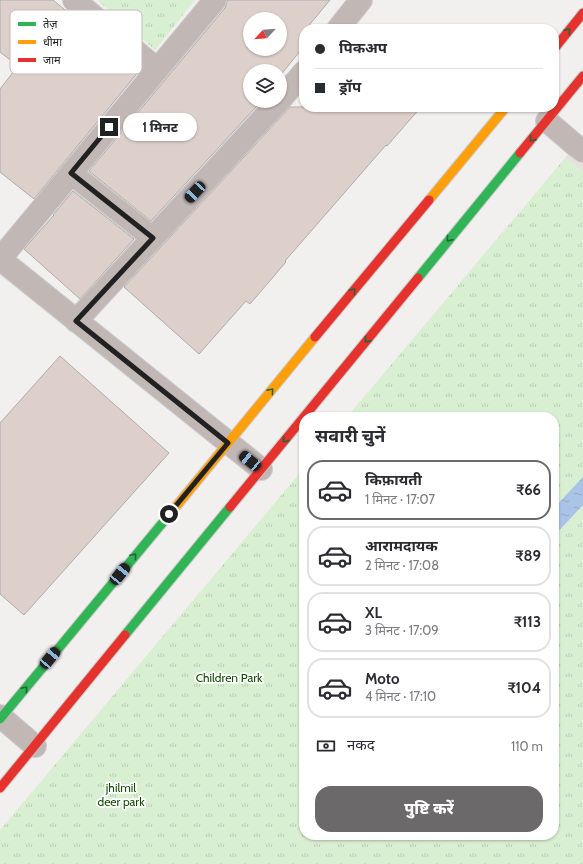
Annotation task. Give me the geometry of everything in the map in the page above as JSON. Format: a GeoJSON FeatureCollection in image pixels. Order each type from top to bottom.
{"type":"FeatureCollection","features":[{"type":"Feature","properties":{"kind":"street"},"geometry":{"type":"LineString","coordinates":[[74,0],[86,10]]}},
{"type":"Feature","properties":{"kind":"street"},"geometry":{"type":"LineString","coordinates":[[215,0],[0,259],[261,469]]}},
{"type":"Feature","properties":{"kind":"street"},"geometry":{"type":"LineString","coordinates":[[342,24],[361,0]]}},
{"type":"Feature","properties":{"kind":"street"},"geometry":{"type":"LineString","coordinates":[[559,42],[583,14]]}},
{"type":"Feature","properties":{"kind":"street"},"geometry":{"type":"LineString","coordinates":[[142,57],[157,69]]}},
{"type":"Feature","properties":{"kind":"street"},"geometry":{"type":"LineString","coordinates":[[559,106],[583,76]]}},
{"type":"Feature","properties":{"kind":"street"},"geometry":{"type":"LineString","coordinates":[[287,91],[299,78]]}},
{"type":"Feature","properties":{"kind":"street"},"geometry":{"type":"LineString","coordinates":[[76,321],[272,108]]}},
{"type":"Feature","properties":{"kind":"street"},"geometry":{"type":"LineString","coordinates":[[35,746],[0,718],[502,112]]}},
{"type":"Feature","properties":{"kind":"street"},"geometry":{"type":"LineString","coordinates":[[308,412],[554,112]]}},
{"type":"Feature","properties":{"kind":"street"},"geometry":{"type":"LineString","coordinates":[[547,121],[583,151]]}},
{"type":"Feature","properties":{"kind":"street"},"geometry":{"type":"LineString","coordinates":[[71,173],[153,238]]}},
{"type":"Feature","properties":{"kind":"street"},"geometry":{"type":"LineString","coordinates":[[0,788],[299,423]]}},
{"type":"Feature","properties":{"kind":"shaded area"},"geometry":{"type":"Polygon","coordinates":[[[583,136],[583,171],[565,158],[583,136]]]}},
{"type":"Feature","properties":{"kind":"green space"},"geometry":{"type":"Polygon","coordinates":[[[97,0],[195,0],[155,50],[142,39],[142,10],[109,10],[97,0]]]}},
{"type":"Feature","properties":{"kind":"green space","name":"Children Park"},"geometry":{"type":"Polygon","coordinates":[[[565,158],[583,171],[583,864],[0,864],[0,830],[299,474],[299,840],[559,840],[559,412],[351,412],[565,158]]]}},
{"type":"Feature","properties":{"kind":"water"},"geometry":{"type":"Polygon","coordinates":[[[583,477],[583,505],[559,531],[559,503],[583,477]]]}},
{"type":"Feature","properties":{"kind":"building"},"geometry":{"type":"Polygon","coordinates":[[[0,0],[53,0],[65,10],[10,10],[10,60],[0,52],[0,0]]]}},
{"type":"Feature","properties":{"kind":"building"},"geometry":{"type":"Polygon","coordinates":[[[227,0],[330,0],[310,24],[299,24],[299,52],[287,67],[287,64],[243,64],[243,108],[255,108],[151,221],[89,171],[225,8],[227,0]]]}},
{"type":"Feature","properties":{"kind":"building"},"geometry":{"type":"Polygon","coordinates":[[[12,74],[137,74],[34,199],[0,172],[0,89],[12,74]]]}},
{"type":"Feature","properties":{"kind":"building"},"geometry":{"type":"Polygon","coordinates":[[[290,107],[299,107],[299,112],[417,112],[285,261],[286,262],[250,304],[246,301],[199,354],[124,287],[290,107]]]}},
{"type":"Feature","properties":{"kind":"building"},"geometry":{"type":"Polygon","coordinates":[[[73,191],[134,239],[80,299],[24,249],[73,191]]]}},
{"type":"Feature","properties":{"kind":"building"},"geometry":{"type":"Polygon","coordinates":[[[60,356],[169,453],[24,615],[0,594],[0,423],[60,356]]]}},
{"type":"Feature","properties":{"kind":"traffic: fast"},"geometry":{"type":"LineString","coordinates":[[418,278],[520,153]]}},
{"type":"Feature","properties":{"kind":"traffic: fast"},"geometry":{"type":"LineString","coordinates":[[125,635],[230,507]]}},
{"type":"Feature","properties":{"kind":"traffic: fast"},"geometry":{"type":"LineString","coordinates":[[0,719],[174,509]]}},
{"type":"Feature","properties":{"kind":"traffic: slow"},"geometry":{"type":"LineString","coordinates":[[429,200],[502,112]]}},
{"type":"Feature","properties":{"kind":"traffic: slow"},"geometry":{"type":"LineString","coordinates":[[174,509],[315,337]]}},
{"type":"Feature","properties":{"kind":"traffic: jam"},"geometry":{"type":"LineString","coordinates":[[559,43],[583,13]]}},
{"type":"Feature","properties":{"kind":"traffic: jam"},"geometry":{"type":"LineString","coordinates":[[559,105],[583,76]]}},
{"type":"Feature","properties":{"kind":"traffic: jam"},"geometry":{"type":"LineString","coordinates":[[520,153],[554,112]]}},
{"type":"Feature","properties":{"kind":"traffic: jam"},"geometry":{"type":"LineString","coordinates":[[315,337],[429,200]]}},
{"type":"Feature","properties":{"kind":"traffic: jam"},"geometry":{"type":"LineString","coordinates":[[308,412],[418,278]]}},
{"type":"Feature","properties":{"kind":"traffic: jam"},"geometry":{"type":"LineString","coordinates":[[230,507],[299,423]]}},
{"type":"Feature","properties":{"kind":"traffic: jam"},"geometry":{"type":"LineString","coordinates":[[0,788],[125,635]]}},
{"type":"Feature","properties":{"kind":"route"},"geometry":{"type":"LineString","coordinates":[[109,127],[71,173],[153,238],[76,321],[228,443],[169,514]]}},
{"type":"Feature","properties":{"kind":"park label","name":"jhilmil deer park"},"geometry":{"type":"Point","coordinates":[121,794]}}]}
